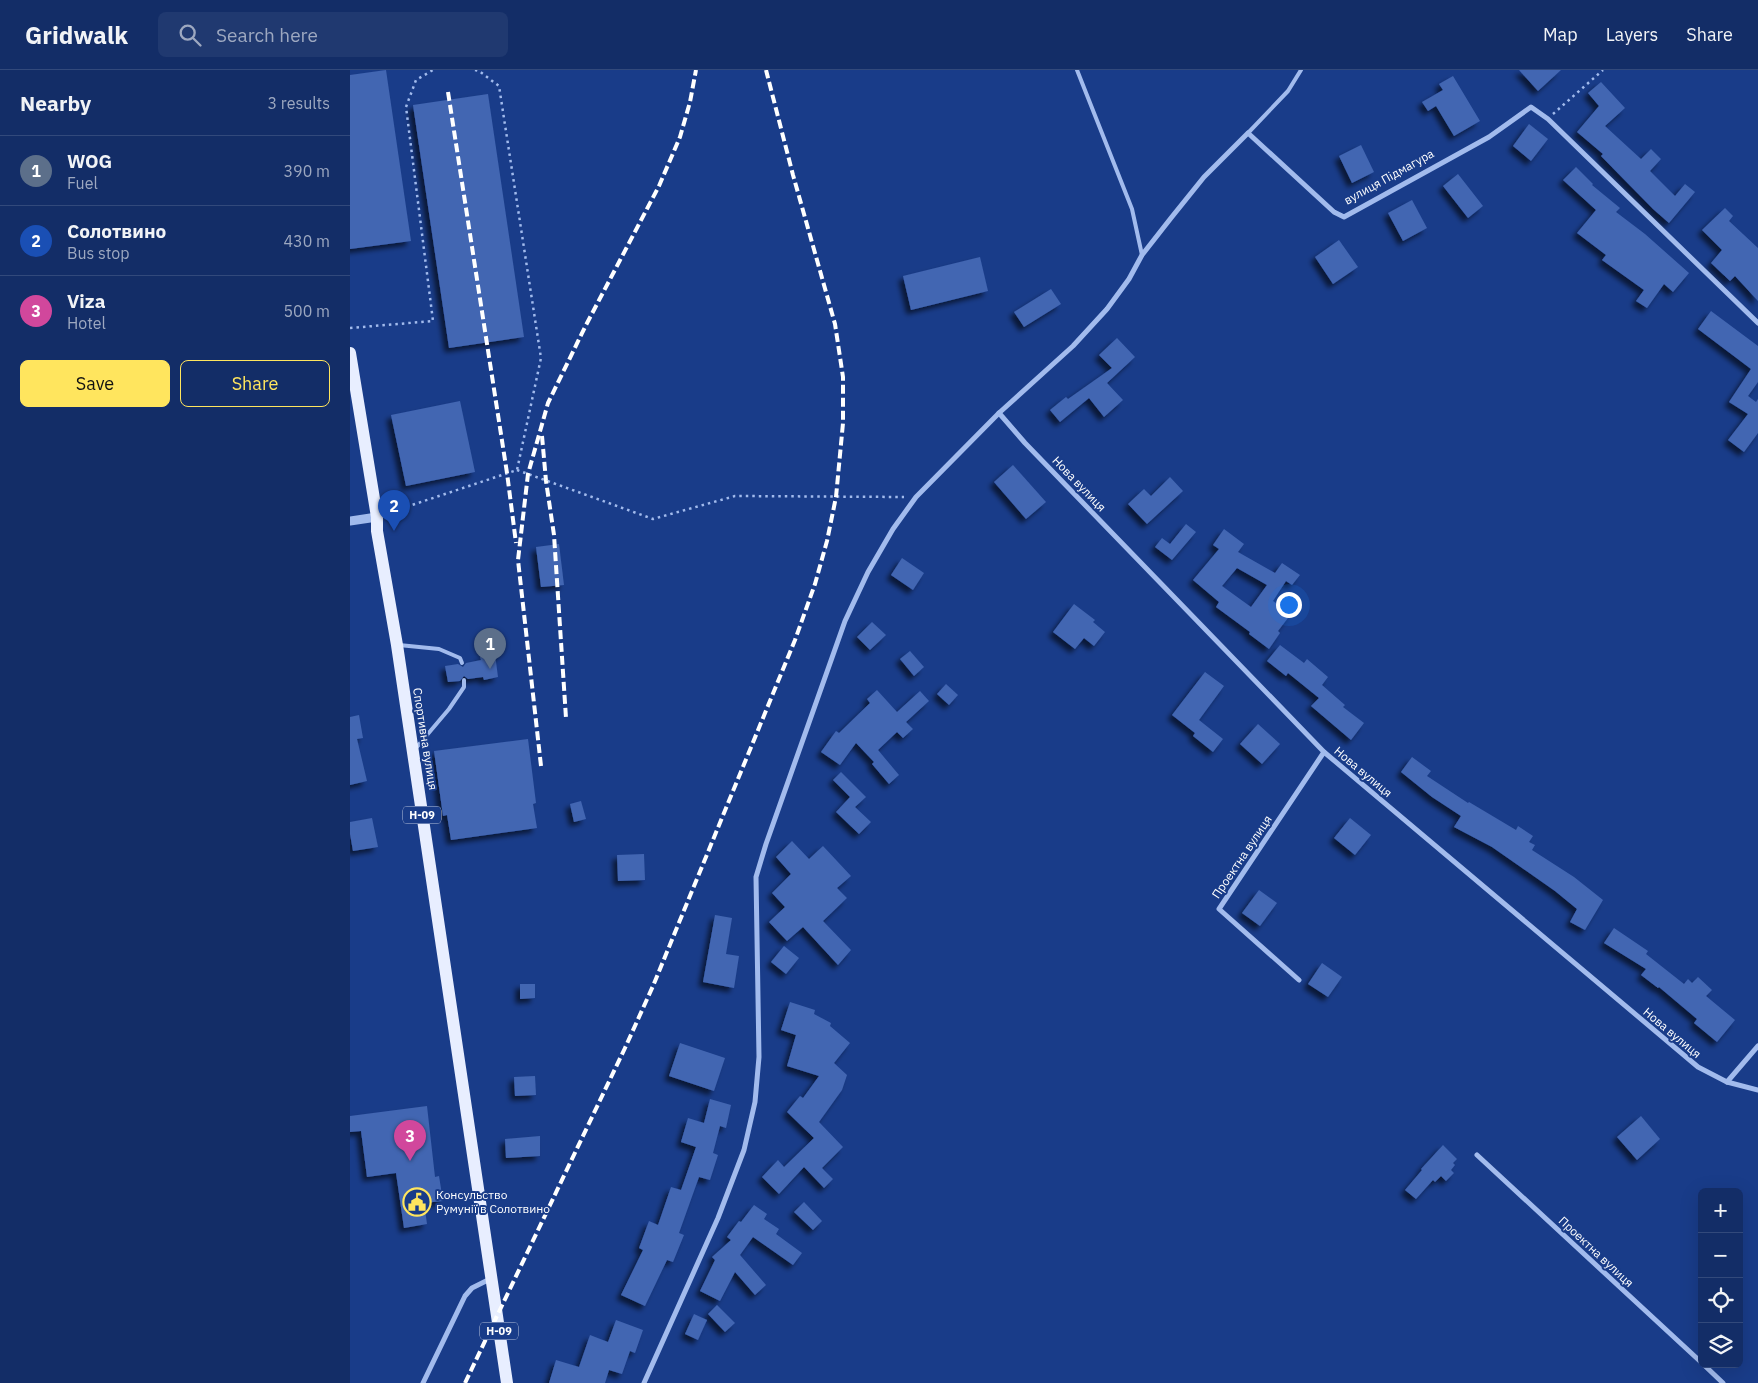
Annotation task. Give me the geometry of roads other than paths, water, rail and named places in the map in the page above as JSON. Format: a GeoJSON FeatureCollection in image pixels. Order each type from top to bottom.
{"type":"FeatureCollection","features":[{"type":"Feature","properties":{"kind":"main road","name":"Спортивна вулиця"},"geometry":{"type":"LineString","coordinates":[[350,353],[354,407],[377,517],[377,531],[397,645],[491,1279]]}},
{"type":"Feature","properties":{"kind":"main road","name":"Н-09"},"geometry":{"type":"LineString","coordinates":[[491,1279],[507,1383]]}},
{"type":"Feature","properties":{"kind":"street","name":"вулиця Підмагура"},"geometry":{"type":"LineString","coordinates":[[1248,133],[1334,212],[1344,217],[1489,137],[1531,107],[1548,119],[1758,323]]}},
{"type":"Feature","properties":{"kind":"street"},"geometry":{"type":"LineString","coordinates":[[644,1383],[718,1218],[744,1150],[755,1102],[759,1058],[756,877],[845,621],[868,572],[893,529],[916,497],[1000,413],[1073,346],[1107,310],[1129,280],[1142,255],[1204,177],[1248,133]]}},
{"type":"Feature","properties":{"kind":"street","name":"Нова вулиця"},"geometry":{"type":"LineString","coordinates":[[1000,413],[1025,442],[1324,752],[1698,1067],[1727,1082],[1758,1090]]}},
{"type":"Feature","properties":{"kind":"street"},"geometry":{"type":"LineString","coordinates":[[350,521],[377,517]]}},
{"type":"Feature","properties":{"kind":"street","name":"Проектна вулиця"},"geometry":{"type":"LineString","coordinates":[[1299,980],[1219,909],[1324,752]]}},
{"type":"Feature","properties":{"kind":"street"},"geometry":{"type":"LineString","coordinates":[[1727,1082],[1758,1046]]}},
{"type":"Feature","properties":{"kind":"street","name":"Проектна вулиця"},"geometry":{"type":"LineString","coordinates":[[1477,1155],[1698,1360]]}},
{"type":"Feature","properties":{"kind":"street"},"geometry":{"type":"LineString","coordinates":[[423,1383],[465,1296],[472,1288],[491,1279]]}},
{"type":"Feature","properties":{"kind":"street","name":"Проектна вулиця"},"geometry":{"type":"LineString","coordinates":[[1706,1368],[1723,1383]]}},
{"type":"Feature","properties":{"kind":"lane"},"geometry":{"type":"LineString","coordinates":[[1077,70],[1132,209],[1142,255]]}},
{"type":"Feature","properties":{"kind":"lane"},"geometry":{"type":"LineString","coordinates":[[1248,133],[1288,90],[1301,70]]}},
{"type":"Feature","properties":{"kind":"lane"},"geometry":{"type":"LineString","coordinates":[[397,645],[439,649],[460,658],[462,663]]}},
{"type":"Feature","properties":{"kind":"lane"},"geometry":{"type":"LineString","coordinates":[[413,751],[449,709],[464,687],[464,680]]}},
{"type":"Feature","properties":{"kind":"railway"},"geometry":{"type":"LineString","coordinates":[[541,766],[518,560],[528,474],[548,403],[586,325],[659,186],[680,137],[690,102],[696,70]]}},
{"type":"Feature","properties":{"kind":"railway"},"geometry":{"type":"LineString","coordinates":[[465,1383],[653,986],[795,640],[815,584],[827,541],[836,497],[843,423],[843,377],[835,324],[766,70]]}},
{"type":"Feature","properties":{"kind":"railway"},"geometry":{"type":"LineString","coordinates":[[448,92],[507,473],[516,543]]}},
{"type":"Feature","properties":{"kind":"railway"},"geometry":{"type":"LineString","coordinates":[[542,436],[554,535],[566,718]]}},
{"type":"Feature","properties":{"kind":"place","name":"Солотвино"},"geometry":{"type":"Point","coordinates":[394,531]}},
{"type":"Feature","properties":{"kind":"place","name":"WOG"},"geometry":{"type":"Point","coordinates":[490,669]}},
{"type":"Feature","properties":{"kind":"place","name":"Viza"},"geometry":{"type":"Point","coordinates":[410,1161]}},
{"type":"Feature","properties":{"kind":"place","name":"Консульство Румунії в Солотвино"},"geometry":{"type":"Point","coordinates":[417,1202]}}]}
